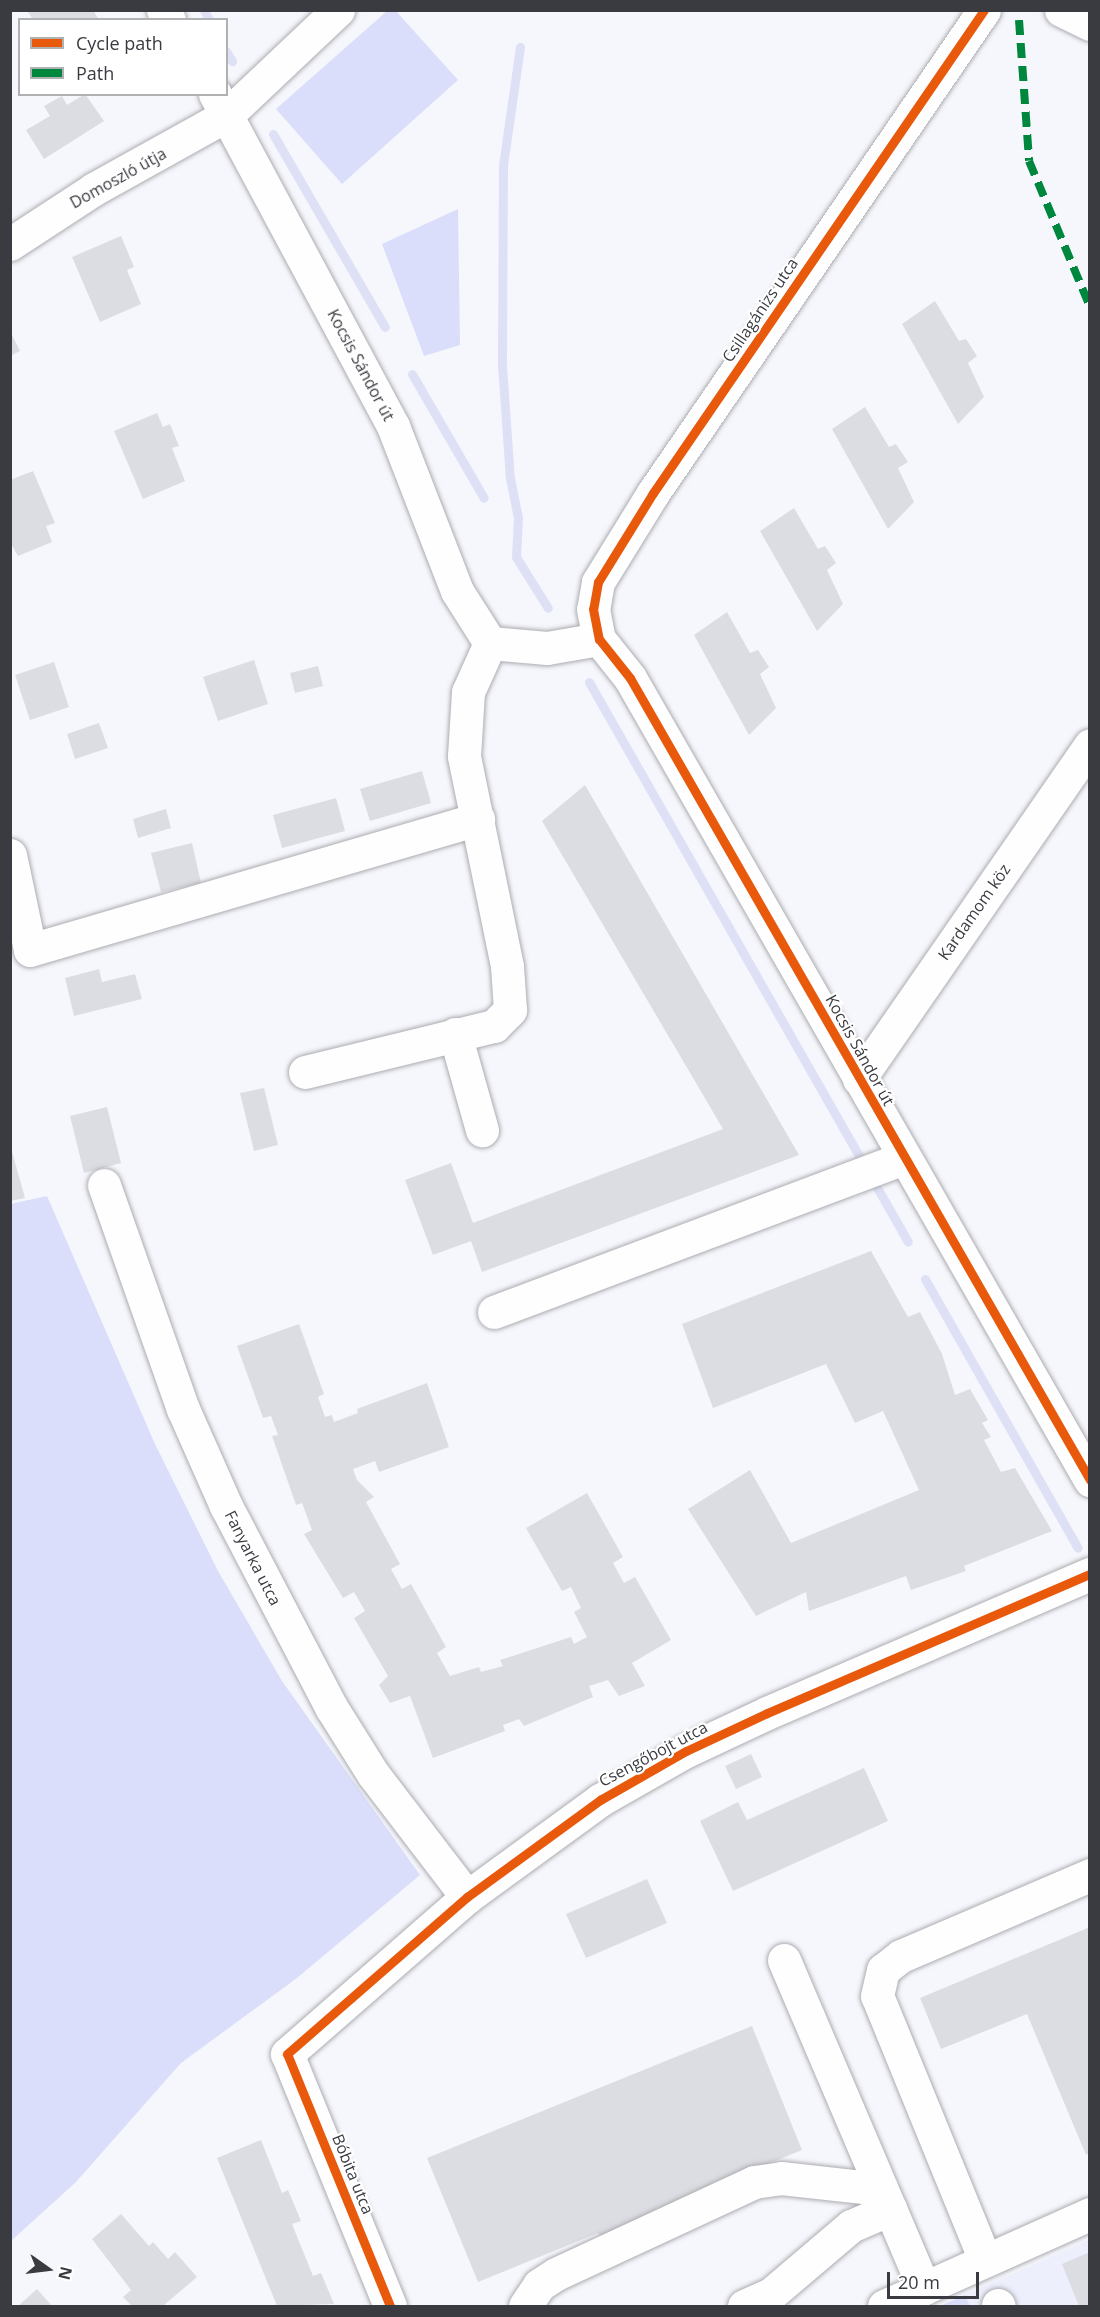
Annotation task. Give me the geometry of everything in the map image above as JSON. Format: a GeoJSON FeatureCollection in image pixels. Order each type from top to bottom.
{"type":"FeatureCollection","features":[{"type":"Feature","properties":{"kind":"street","name":"Domoszló útja"},"geometry":{"type":"LineString","coordinates":[[10,244],[221,105],[338,10]]}},
{"type":"Feature","properties":{"kind":"street","name":"Csillagánizs utca"},"geometry":{"type":"LineString","coordinates":[[599,639],[593,609],[598,582],[653,494],[984,10]]}},
{"type":"Feature","properties":{"kind":"street"},"geometry":{"type":"LineString","coordinates":[[1060,10],[1089,24]]}},
{"type":"Feature","properties":{"kind":"street","name":"Kocsis Sándor út"},"geometry":{"type":"LineString","coordinates":[[221,105],[393,426],[457,591],[490,643]]}},
{"type":"Feature","properties":{"kind":"street","name":"Kocsis Sándor út"},"geometry":{"type":"LineString","coordinates":[[599,639],[630,678],[859,1079],[881,1166],[1089,1480]]}},
{"type":"Feature","properties":{"kind":"street"},"geometry":{"type":"LineString","coordinates":[[305,1071],[494,1026],[505,1018],[512,998],[507,966],[464,756],[468,692],[490,643],[547,648],[599,639]]}},
{"type":"Feature","properties":{"kind":"street","name":"Kardamom köz"},"geometry":{"type":"LineString","coordinates":[[859,1079],[1089,745]]}},
{"type":"Feature","properties":{"kind":"street"},"geometry":{"type":"LineString","coordinates":[[10,855],[30,950],[478,819]]}},
{"type":"Feature","properties":{"kind":"street"},"geometry":{"type":"LineString","coordinates":[[455,1034],[482,1130]]}},
{"type":"Feature","properties":{"kind":"street"},"geometry":{"type":"LineString","coordinates":[[494,1312],[881,1166]]}},
{"type":"Feature","properties":{"kind":"street","name":"Fanyarka utca"},"geometry":{"type":"LineString","coordinates":[[104,1185],[183,1409],[226,1506],[331,1707],[373,1774],[467,1897]]}},
{"type":"Feature","properties":{"kind":"street","name":"Csengőbojt utca"},"geometry":{"type":"LineString","coordinates":[[287,2054],[467,1897],[600,1800],[686,1751],[1089,1574]]}},
{"type":"Feature","properties":{"kind":"street"},"geometry":{"type":"LineString","coordinates":[[985,2260],[892,2036],[877,1996],[879,1988],[884,1970],[901,1956],[1089,1875]]}},
{"type":"Feature","properties":{"kind":"street"},"geometry":{"type":"LineString","coordinates":[[784,1960],[924,2288]]}},
{"type":"Feature","properties":{"kind":"street","name":"Bóbita utca"},"geometry":{"type":"LineString","coordinates":[[287,2054],[390,2307]]}},
{"type":"Feature","properties":{"kind":"street"},"geometry":{"type":"LineString","coordinates":[[525,2307],[539,2285],[556,2274],[754,2182],[781,2178],[885,2199]]}},
{"type":"Feature","properties":{"kind":"street"},"geometry":{"type":"LineString","coordinates":[[744,2307],[771,2294],[885,2199]]}},
{"type":"Feature","properties":{"kind":"street"},"geometry":{"type":"LineString","coordinates":[[884,2307],[1089,2214]]}},
{"type":"Feature","properties":{"kind":"shaded area"},"geometry":{"type":"Polygon","coordinates":[[[387,11],[396,11],[458,80],[342,184],[276,109],[387,11]]]}},
{"type":"Feature","properties":{"kind":"shaded area"},"geometry":{"type":"Polygon","coordinates":[[[458,209],[460,345],[424,356],[382,244],[458,209]]]}},
{"type":"Feature","properties":{"kind":"shaded area"},"geometry":{"type":"Polygon","coordinates":[[[47,1196],[155,1444],[218,1571],[282,1681],[420,1875],[297,1978],[181,2063],[76,2182],[11,2241],[10,1204],[47,1196]]]}},
{"type":"Feature","properties":{"kind":"shaded area"},"geometry":{"type":"Polygon","coordinates":[[[1089,2240],[1089,2306],[970,2306],[965,2295],[1089,2240]]]}},
{"type":"Feature","properties":{"kind":"shaded area"},"geometry":{"type":"Polygon","coordinates":[[[965,2295],[970,2306],[940,2306],[965,2295]]]}},
{"type":"Feature","properties":{"kind":"building"},"geometry":{"type":"Polygon","coordinates":[[[27,10],[93,10],[98,18],[32,18],[27,10]]]}},
{"type":"Feature","properties":{"kind":"building"},"geometry":{"type":"Polygon","coordinates":[[[62,96],[67,105],[82,96],[86,96],[104,121],[44,159],[26,130],[50,116],[44,106],[62,96]]]}},
{"type":"Feature","properties":{"kind":"building"},"geometry":{"type":"Polygon","coordinates":[[[121,236],[134,267],[127,270],[141,304],[100,322],[72,257],[121,236]]]}},
{"type":"Feature","properties":{"kind":"building"},"geometry":{"type":"Polygon","coordinates":[[[935,301],[959,341],[966,339],[977,356],[968,363],[984,397],[958,424],[902,324],[935,301]]]}},
{"type":"Feature","properties":{"kind":"building"},"geometry":{"type":"Polygon","coordinates":[[[10,331],[20,351],[10,356],[10,331]]]}},
{"type":"Feature","properties":{"kind":"building"},"geometry":{"type":"Polygon","coordinates":[[[865,407],[889,447],[896,444],[908,462],[898,468],[914,502],[888,529],[832,429],[865,407]]]}},
{"type":"Feature","properties":{"kind":"building"},"geometry":{"type":"Polygon","coordinates":[[[157,413],[163,427],[170,424],[179,446],[172,448],[185,481],[143,499],[114,431],[157,413]]]}},
{"type":"Feature","properties":{"kind":"building"},"geometry":{"type":"Polygon","coordinates":[[[33,471],[55,523],[46,526],[52,542],[18,556],[10,542],[10,480],[33,471]]]}},
{"type":"Feature","properties":{"kind":"building"},"geometry":{"type":"Polygon","coordinates":[[[794,508],[818,549],[825,546],[836,563],[827,570],[843,604],[817,631],[760,531],[794,508]]]}},
{"type":"Feature","properties":{"kind":"building"},"geometry":{"type":"Polygon","coordinates":[[[727,612],[750,653],[758,650],[769,667],[760,674],[776,708],[749,735],[694,635],[727,612]]]}},
{"type":"Feature","properties":{"kind":"building"},"geometry":{"type":"Polygon","coordinates":[[[254,660],[268,704],[218,721],[203,677],[254,660]]]}},
{"type":"Feature","properties":{"kind":"building"},"geometry":{"type":"Polygon","coordinates":[[[54,662],[69,707],[30,720],[15,675],[54,662]]]}},
{"type":"Feature","properties":{"kind":"building"},"geometry":{"type":"Polygon","coordinates":[[[318,666],[323,686],[295,693],[290,673],[318,666]]]}},
{"type":"Feature","properties":{"kind":"building"},"geometry":{"type":"Polygon","coordinates":[[[99,723],[108,748],[75,759],[67,734],[99,723]]]}},
{"type":"Feature","properties":{"kind":"building"},"geometry":{"type":"Polygon","coordinates":[[[422,771],[431,803],[370,821],[360,789],[422,771]]]}},
{"type":"Feature","properties":{"kind":"building"},"geometry":{"type":"Polygon","coordinates":[[[585,785],[799,1155],[482,1272],[471,1241],[433,1255],[405,1180],[451,1163],[473,1223],[723,1129],[542,821],[585,785]]]}},
{"type":"Feature","properties":{"kind":"building"},"geometry":{"type":"Polygon","coordinates":[[[336,798],[345,831],[282,848],[273,815],[336,798]]]}},
{"type":"Feature","properties":{"kind":"building"},"geometry":{"type":"Polygon","coordinates":[[[166,809],[171,828],[138,838],[133,819],[166,809]]]}},
{"type":"Feature","properties":{"kind":"building"},"geometry":{"type":"Polygon","coordinates":[[[192,843],[201,883],[161,892],[151,853],[192,843]]]}},
{"type":"Feature","properties":{"kind":"building"},"geometry":{"type":"Polygon","coordinates":[[[99,969],[102,982],[135,974],[142,999],[74,1016],[65,978],[99,969]]]}},
{"type":"Feature","properties":{"kind":"building"},"geometry":{"type":"Polygon","coordinates":[[[264,1088],[278,1145],[254,1151],[240,1093],[264,1088]]]}},
{"type":"Feature","properties":{"kind":"building"},"geometry":{"type":"Polygon","coordinates":[[[107,1107],[121,1163],[84,1173],[70,1116],[107,1107]]]}},
{"type":"Feature","properties":{"kind":"building"},"geometry":{"type":"Polygon","coordinates":[[[10,1149],[25,1198],[10,1201],[10,1149]]]}},
{"type":"Feature","properties":{"kind":"building"},"geometry":{"type":"Polygon","coordinates":[[[871,1251],[908,1317],[920,1312],[942,1354],[955,1395],[970,1389],[988,1420],[982,1423],[991,1437],[984,1440],[1001,1472],[1015,1468],[1052,1531],[964,1566],[966,1571],[911,1590],[906,1576],[809,1611],[806,1592],[756,1616],[688,1509],[750,1470],[791,1543],[919,1490],[883,1411],[855,1423],[826,1364],[713,1408],[682,1324],[871,1251]]]}},
{"type":"Feature","properties":{"kind":"building"},"geometry":{"type":"Polygon","coordinates":[[[299,1324],[324,1394],[318,1397],[325,1417],[332,1415],[334,1422],[358,1413],[357,1409],[427,1383],[449,1447],[379,1472],[375,1461],[353,1469],[357,1480],[374,1497],[366,1502],[400,1564],[391,1569],[402,1589],[411,1584],[446,1647],[437,1653],[450,1676],[479,1667],[481,1672],[503,1666],[500,1660],[571,1637],[574,1644],[587,1637],[574,1612],[581,1608],[571,1587],[562,1591],[526,1528],[587,1493],[623,1557],[613,1563],[624,1583],[635,1577],[671,1640],[632,1663],[645,1686],[619,1696],[608,1680],[589,1686],[593,1697],[524,1726],[519,1719],[503,1725],[505,1731],[433,1758],[410,1696],[390,1703],[379,1685],[388,1676],[354,1618],[365,1611],[354,1592],[343,1598],[304,1534],[312,1530],[302,1503],[296,1505],[272,1436],[278,1435],[271,1416],[263,1418],[237,1346],[299,1324]]]}},
{"type":"Feature","properties":{"kind":"building"},"geometry":{"type":"Polygon","coordinates":[[[751,1754],[762,1777],[736,1789],[725,1766],[751,1754]]]}},
{"type":"Feature","properties":{"kind":"building"},"geometry":{"type":"Polygon","coordinates":[[[864,1768],[888,1821],[733,1891],[700,1821],[738,1802],[747,1820],[864,1768]]]}},
{"type":"Feature","properties":{"kind":"building"},"geometry":{"type":"Polygon","coordinates":[[[647,1879],[667,1923],[586,1958],[566,1914],[647,1879]]]}},
{"type":"Feature","properties":{"kind":"building"},"geometry":{"type":"Polygon","coordinates":[[[1090,1927],[1090,2153],[1086,2155],[1027,2014],[941,2049],[920,1998],[1090,1927]]]}},
{"type":"Feature","properties":{"kind":"building"},"geometry":{"type":"Polygon","coordinates":[[[752,2026],[802,2150],[681,2199],[602,2242],[598,2233],[478,2282],[427,2158],[752,2026]]]}},
{"type":"Feature","properties":{"kind":"building"},"geometry":{"type":"Polygon","coordinates":[[[261,2140],[282,2193],[288,2190],[301,2221],[292,2224],[313,2276],[321,2273],[334,2304],[277,2306],[217,2158],[261,2140]]]}},
{"type":"Feature","properties":{"kind":"building"},"geometry":{"type":"Polygon","coordinates":[[[121,2214],[149,2246],[153,2242],[168,2259],[175,2252],[197,2277],[163,2306],[132,2306],[123,2297],[131,2290],[92,2239],[121,2214]]]}},
{"type":"Feature","properties":{"kind":"building"},"geometry":{"type":"Polygon","coordinates":[[[1090,2252],[1090,2306],[1079,2306],[1062,2264],[1090,2252]]]}},
{"type":"Feature","properties":{"kind":"building"},"geometry":{"type":"Polygon","coordinates":[[[37,2289],[52,2306],[18,2306],[37,2289]]]}},
{"type":"Feature","properties":{"kind":"waterway"},"geometry":{"type":"LineString","coordinates":[[204,10],[208,18]]}},
{"type":"Feature","properties":{"kind":"waterway"},"geometry":{"type":"LineString","coordinates":[[520,47],[503,165],[502,365],[510,478],[518,518],[516,557],[548,608]]}},
{"type":"Feature","properties":{"kind":"waterway"},"geometry":{"type":"LineString","coordinates":[[228,54],[232,61]]}},
{"type":"Feature","properties":{"kind":"waterway"},"geometry":{"type":"LineString","coordinates":[[273,134],[385,327]]}},
{"type":"Feature","properties":{"kind":"waterway"},"geometry":{"type":"LineString","coordinates":[[412,374],[484,498]]}},
{"type":"Feature","properties":{"kind":"waterway"},"geometry":{"type":"LineString","coordinates":[[589,682],[908,1242]]}},
{"type":"Feature","properties":{"kind":"waterway"},"geometry":{"type":"LineString","coordinates":[[925,1279],[1078,1548]]}},
{"type":"Feature","properties":{"kind":"marked path"},"geometry":{"type":"LineString","coordinates":[[1019,20],[1029,161],[1090,307]]}},
{"type":"Feature","properties":{"kind":"cycle path"},"geometry":{"type":"LineString","coordinates":[[984,10],[653,493],[598,582],[593,609],[599,639],[630,678],[1090,1480]]}},
{"type":"Feature","properties":{"kind":"cycle path"},"geometry":{"type":"LineString","coordinates":[[390,2306],[287,2054],[467,1897],[600,1800],[686,1751],[767,1713],[1090,1574]]}}]}
